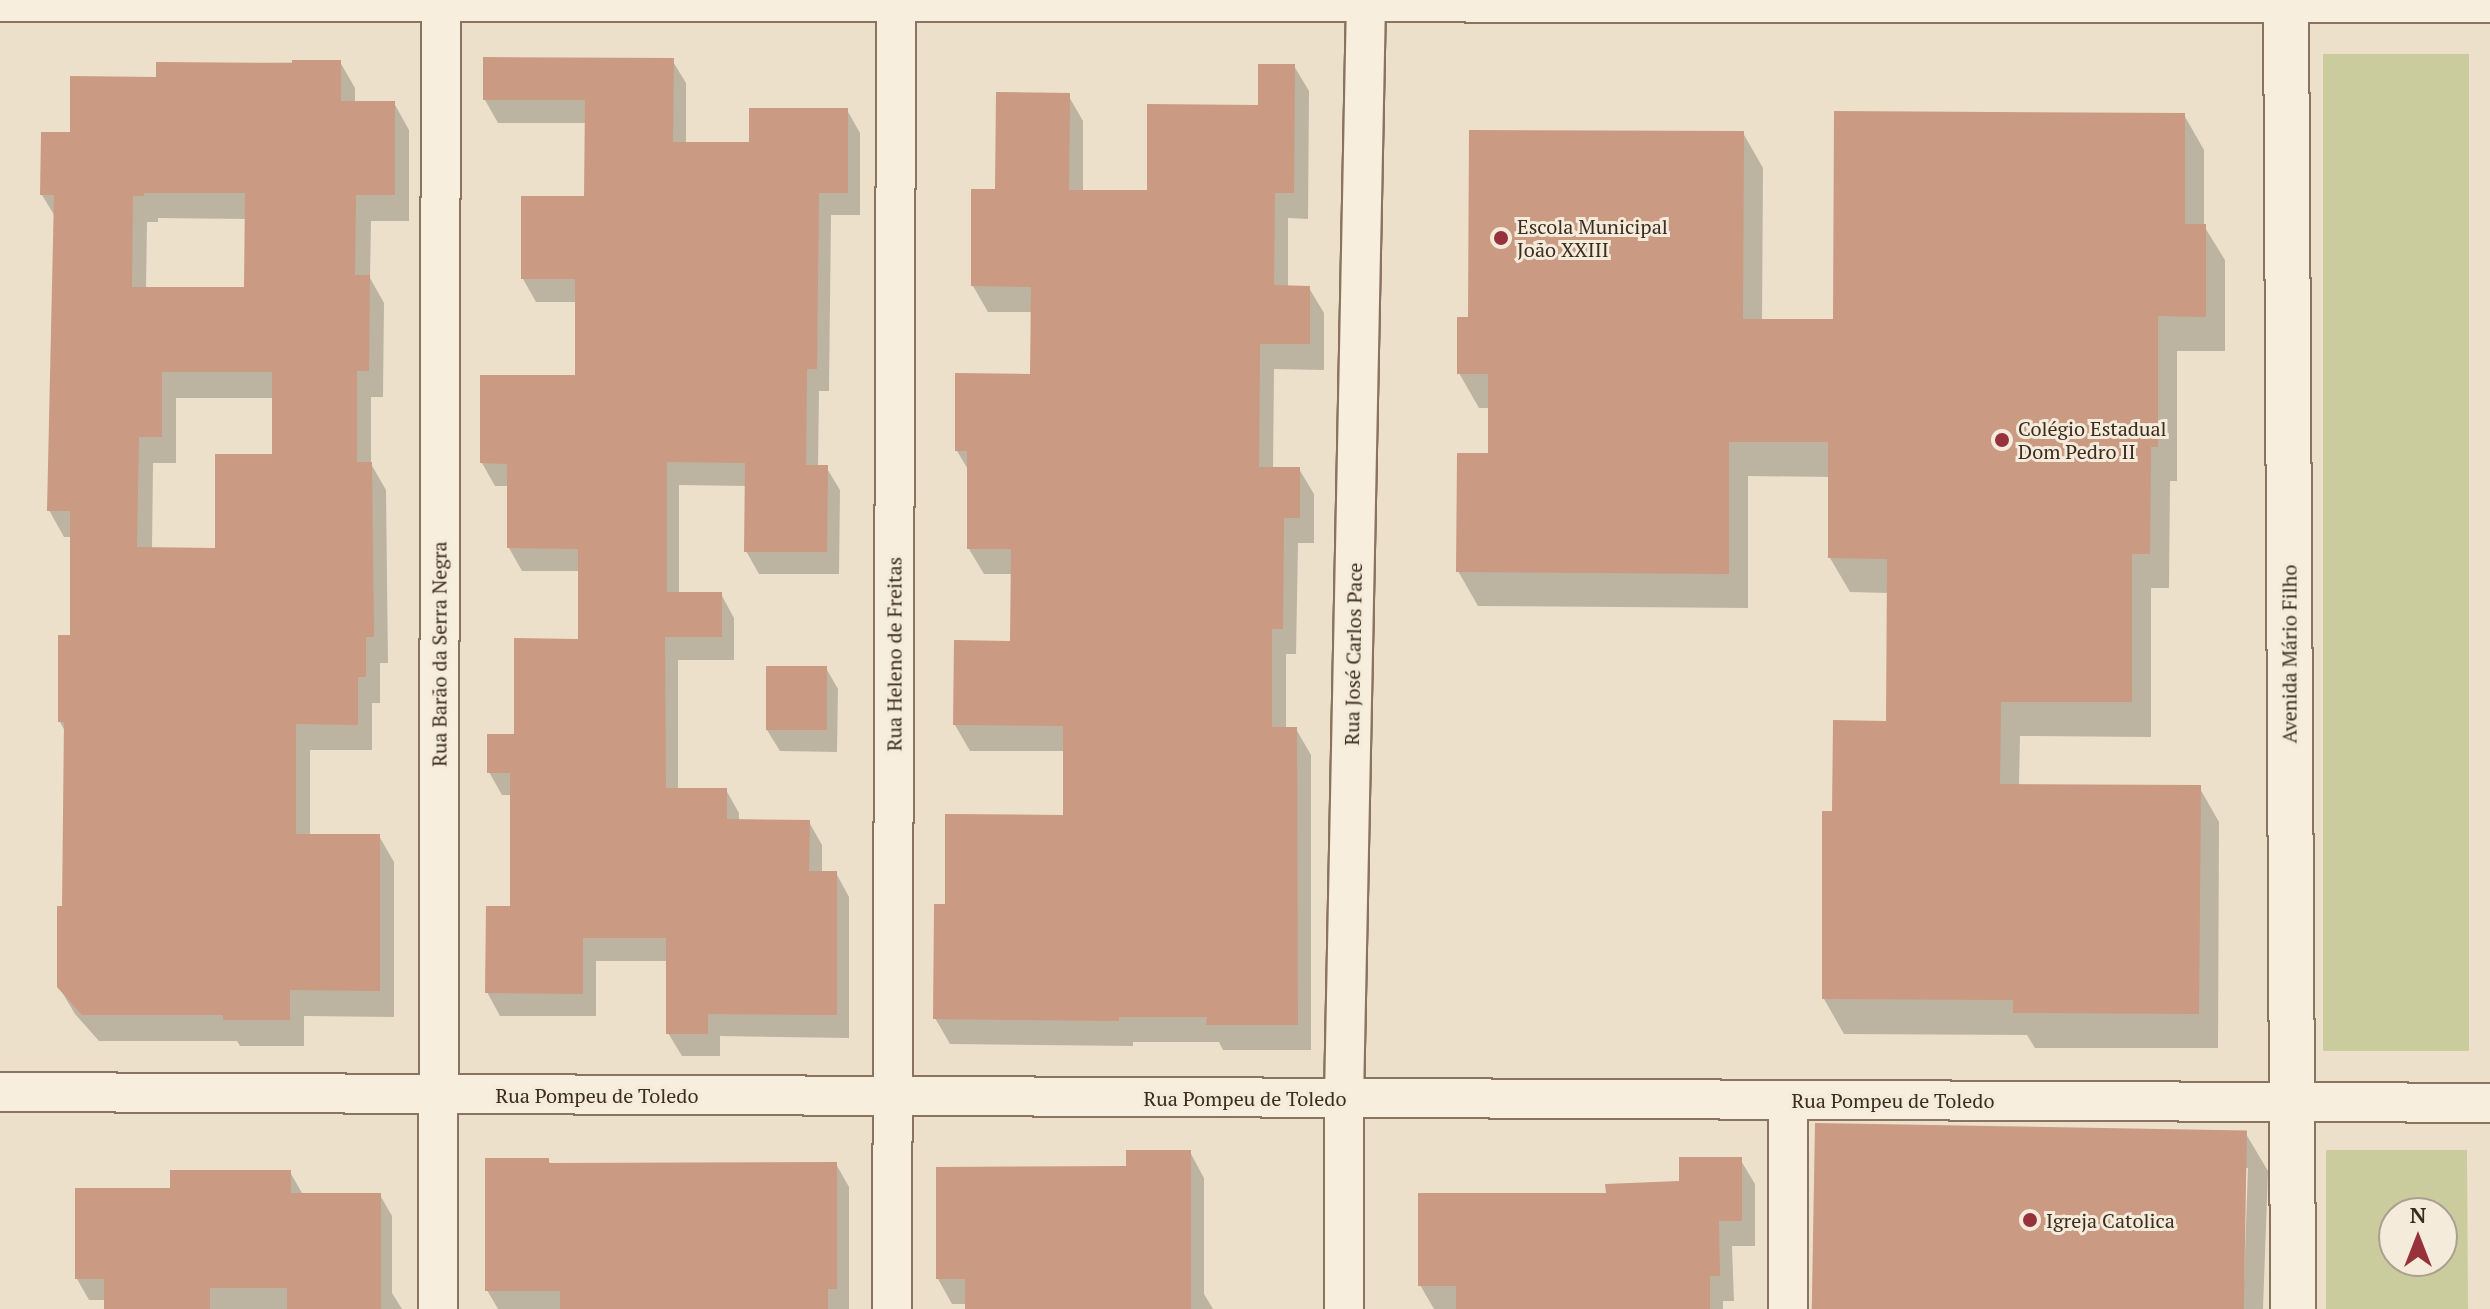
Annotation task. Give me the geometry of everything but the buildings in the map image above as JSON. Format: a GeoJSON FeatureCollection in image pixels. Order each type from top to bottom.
{"type":"FeatureCollection","features":[{"type":"Feature","properties":{"kind":"main road","name":"Avenida Mário Filho"},"geometry":{"type":"LineString","coordinates":[[2286,1],[2293,1309]]}},
{"type":"Feature","properties":{"kind":"street","name":"Rua Barão da Serra Negra"},"geometry":{"type":"LineString","coordinates":[[438,1309],[441,1]]}},
{"type":"Feature","properties":{"kind":"street","name":"Rua Heleno de Freitas"},"geometry":{"type":"LineString","coordinates":[[892,1309],[896,1]]}},
{"type":"Feature","properties":{"kind":"street","name":"Rua José Carlos Pace"},"geometry":{"type":"LineString","coordinates":[[1344,1309],[1344,1098],[1366,1]]}},
{"type":"Feature","properties":{"kind":"street"},"geometry":{"type":"LineString","coordinates":[[0,2],[2490,3]]}},
{"type":"Feature","properties":{"kind":"street","name":"Rua Pompeu de Toledo"},"geometry":{"type":"LineString","coordinates":[[0,1092],[2490,1103]]}},
{"type":"Feature","properties":{"kind":"street"},"geometry":{"type":"LineString","coordinates":[[1788,1100],[1788,1309]]}},
{"type":"Feature","properties":{"kind":"green space"},"geometry":{"type":"Polygon","coordinates":[[[2323,54],[2469,54],[2469,1051],[2323,1051],[2323,54]]]}},
{"type":"Feature","properties":{"kind":"green space"},"geometry":{"type":"Polygon","coordinates":[[[2326,1150],[2467,1150],[2468,1309],[2326,1309],[2326,1150]]]}},
{"type":"Feature","properties":{"kind":"place","name":"Escola Municipal João XXIII"},"geometry":{"type":"Point","coordinates":[1501,238]}},
{"type":"Feature","properties":{"kind":"place","name":"Colégio Estadual Dom Pedro II"},"geometry":{"type":"Point","coordinates":[2002,440]}},
{"type":"Feature","properties":{"kind":"place","name":"Igreja Catolica"},"geometry":{"type":"Point","coordinates":[2030,1220]}}]}
